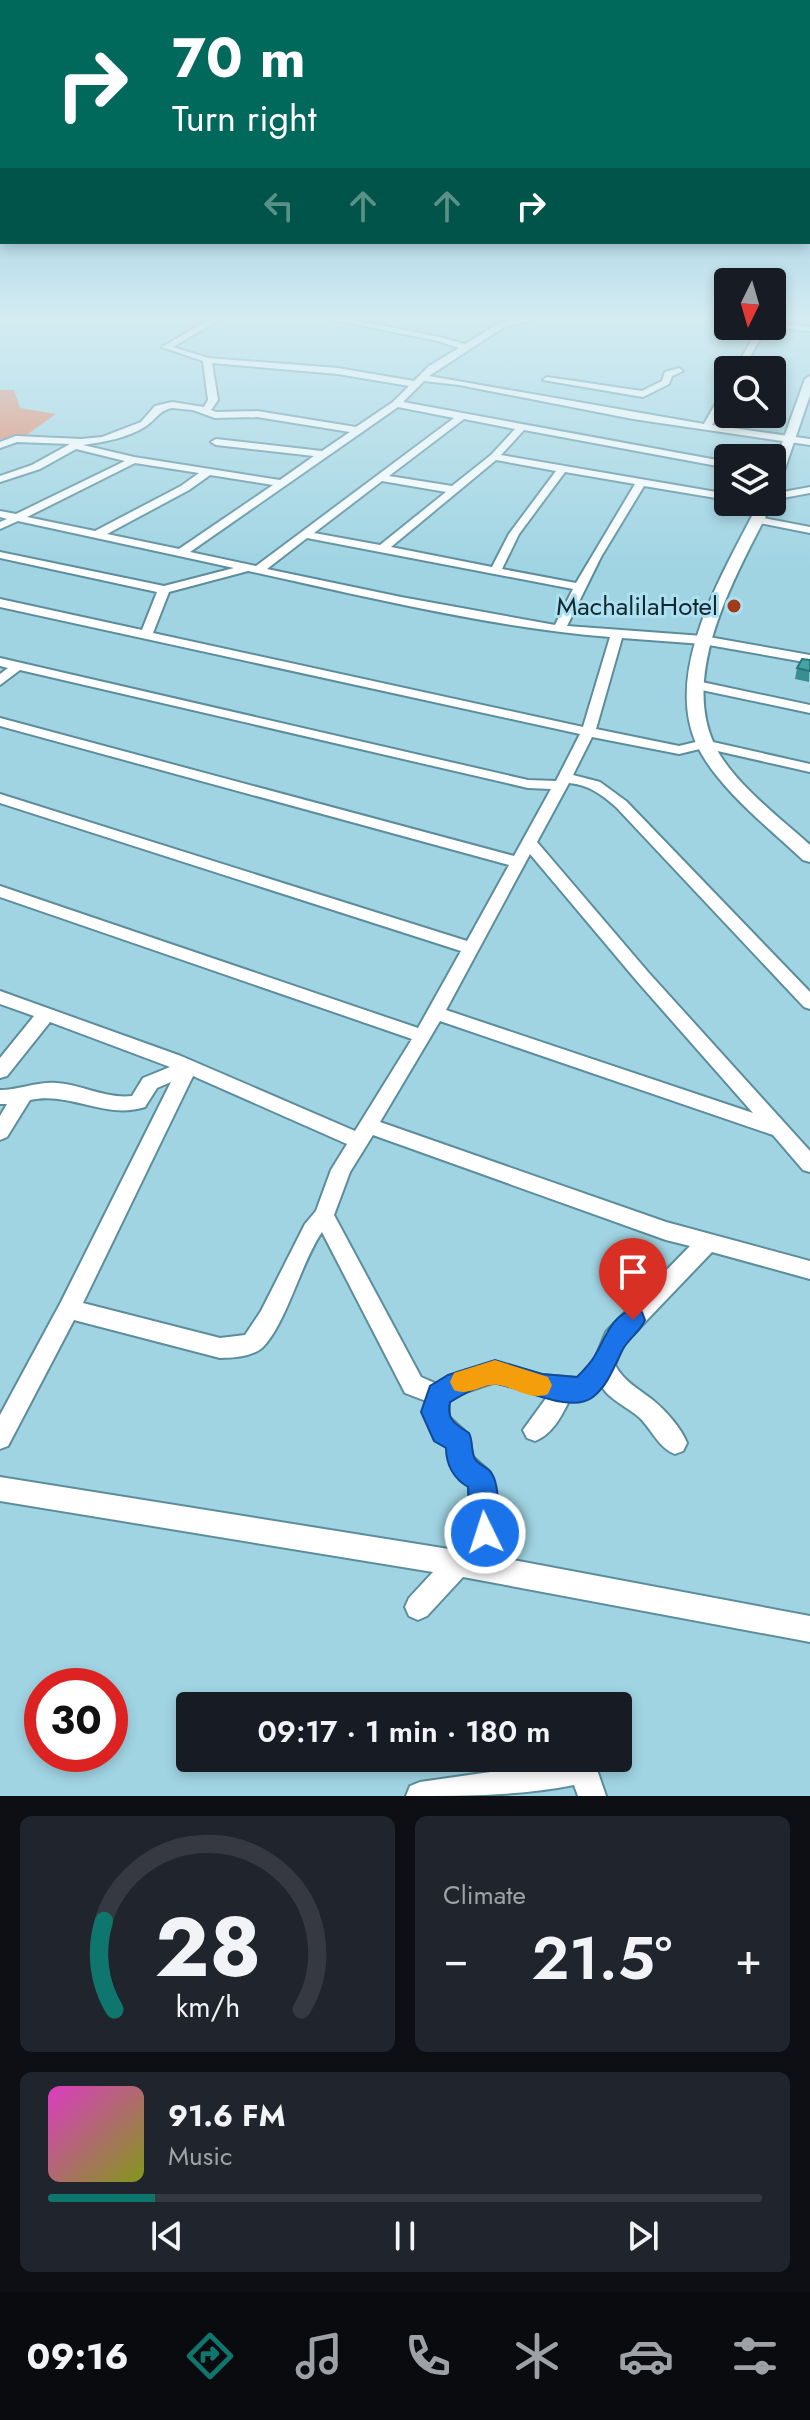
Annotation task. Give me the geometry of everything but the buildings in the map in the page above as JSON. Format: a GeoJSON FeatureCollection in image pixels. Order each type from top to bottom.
{"type":"FeatureCollection","features":[{"type":"Feature","properties":{"kind":"main road"},"geometry":{"type":"LineString","coordinates":[[786,448],[803,400]]}},
{"type":"Feature","properties":{"kind":"main road"},"geometry":{"type":"LineString","coordinates":[[760,516],[703,640],[697,685],[697,727],[704,744],[757,805],[810,856]]}},
{"type":"Feature","properties":{"kind":"street"},"geometry":{"type":"LineString","coordinates":[[205,412],[213,400]]}},
{"type":"Feature","properties":{"kind":"street"},"geometry":{"type":"LineString","coordinates":[[181,553],[400,400]]}},
{"type":"Feature","properties":{"kind":"street"},"geometry":{"type":"LineString","coordinates":[[552,400],[810,442]]}},
{"type":"Feature","properties":{"kind":"street"},"geometry":{"type":"LineString","coordinates":[[396,404],[714,463]]}},
{"type":"Feature","properties":{"kind":"street"},"geometry":{"type":"LineString","coordinates":[[0,479],[36,467],[77,444],[104,440],[144,424],[158,408],[184,405],[215,415],[257,414],[357,430]]}},
{"type":"Feature","properties":{"kind":"street"},"geometry":{"type":"LineString","coordinates":[[707,426],[714,414]]}},
{"type":"Feature","properties":{"kind":"street"},"geometry":{"type":"LineString","coordinates":[[0,555],[164,590],[254,569],[461,417]]}},
{"type":"Feature","properties":{"kind":"street"},"geometry":{"type":"LineString","coordinates":[[382,549],[494,457],[520,429]]}},
{"type":"Feature","properties":{"kind":"street"},"geometry":{"type":"LineString","coordinates":[[0,445],[16,439],[62,441],[134,460],[281,483]]}},
{"type":"Feature","properties":{"kind":"street"},"geometry":{"type":"LineString","coordinates":[[216,442],[322,454]]}},
{"type":"Feature","properties":{"kind":"street"},"geometry":{"type":"LineString","coordinates":[[494,457],[714,495]]}},
{"type":"Feature","properties":{"kind":"street"},"geometry":{"type":"LineString","coordinates":[[0,526],[134,460]]}},
{"type":"Feature","properties":{"kind":"street"},"geometry":{"type":"LineString","coordinates":[[495,571],[514,534],[562,469]]}},
{"type":"Feature","properties":{"kind":"street"},"geometry":{"type":"LineString","coordinates":[[97,535],[185,488],[209,471]]}},
{"type":"Feature","properties":{"kind":"street"},"geometry":{"type":"LineString","coordinates":[[379,478],[455,490]]}},
{"type":"Feature","properties":{"kind":"street"},"geometry":{"type":"LineString","coordinates":[[559,629],[641,482]]}},
{"type":"Feature","properties":{"kind":"street"},"geometry":{"type":"LineString","coordinates":[[786,495],[810,490]]}},
{"type":"Feature","properties":{"kind":"street"},"geometry":{"type":"LineString","coordinates":[[0,514],[401,601],[559,629],[703,640],[810,659]]}},
{"type":"Feature","properties":{"kind":"street"},"geometry":{"type":"LineString","coordinates":[[758,520],[810,530]]}},
{"type":"Feature","properties":{"kind":"street"},"geometry":{"type":"LineString","coordinates":[[304,534],[580,587]]}},
{"type":"Feature","properties":{"kind":"street"},"geometry":{"type":"LineString","coordinates":[[146,635],[164,590]]}},
{"type":"Feature","properties":{"kind":"street"},"geometry":{"type":"LineString","coordinates":[[0,603],[588,732],[679,750],[704,744],[810,768]]}},
{"type":"Feature","properties":{"kind":"street"},"geometry":{"type":"LineString","coordinates":[[69,1309],[220,1348],[240,1347],[253,1342],[269,1318],[312,1230],[324,1215],[341,1170],[423,1036],[588,732],[617,634]]}},
{"type":"Feature","properties":{"kind":"street"},"geometry":{"type":"LineString","coordinates":[[0,662],[528,784],[583,779],[601,785],[810,1003]]}},
{"type":"Feature","properties":{"kind":"street"},"geometry":{"type":"LineString","coordinates":[[0,681],[17,666]]}},
{"type":"Feature","properties":{"kind":"street"},"geometry":{"type":"LineString","coordinates":[[697,685],[810,709]]}},
{"type":"Feature","properties":{"kind":"street"},"geometry":{"type":"LineString","coordinates":[[0,722],[518,862]]}},
{"type":"Feature","properties":{"kind":"street"},"geometry":{"type":"LineString","coordinates":[[0,798],[471,948]]}},
{"type":"Feature","properties":{"kind":"street"},"geometry":{"type":"LineString","coordinates":[[791,838],[810,841]]}},
{"type":"Feature","properties":{"kind":"street"},"geometry":{"type":"LineString","coordinates":[[529,843],[642,976],[810,1164]]}},
{"type":"Feature","properties":{"kind":"street"},"geometry":{"type":"LineString","coordinates":[[0,891],[423,1036]]}},
{"type":"Feature","properties":{"kind":"street"},"geometry":{"type":"LineString","coordinates":[[0,997],[364,1134],[666,1231],[810,1270]]}},
{"type":"Feature","properties":{"kind":"street"},"geometry":{"type":"LineString","coordinates":[[435,1013],[782,1130]]}},
{"type":"Feature","properties":{"kind":"street"},"geometry":{"type":"LineString","coordinates":[[0,1071],[46,1014]]}},
{"type":"Feature","properties":{"kind":"street"},"geometry":{"type":"LineString","coordinates":[[0,1097],[22,1097],[55,1090],[103,1105],[123,1106],[138,1102],[150,1083],[188,1067]]}},
{"type":"Feature","properties":{"kind":"street"},"geometry":{"type":"LineString","coordinates":[[0,1438],[69,1309],[188,1067]]}},
{"type":"Feature","properties":{"kind":"street"},"geometry":{"type":"LineString","coordinates":[[0,1132],[22,1097]]}},
{"type":"Feature","properties":{"kind":"street"},"geometry":{"type":"LineString","coordinates":[[324,1215],[413,1385],[439,1395]]}},
{"type":"Feature","properties":{"kind":"street"},"geometry":{"type":"LineString","coordinates":[[504,1569],[485,1533],[481,1480],[468,1472],[459,1458],[460,1442],[443,1432],[435,1412],[439,1395],[457,1384],[495,1372],[542,1386],[583,1389],[603,1366],[614,1339],[708,1242]]}},
{"type":"Feature","properties":{"kind":"street"},"geometry":{"type":"LineString","coordinates":[[603,1366],[613,1384],[649,1411],[675,1443]]}},
{"type":"Feature","properties":{"kind":"street"},"geometry":{"type":"LineString","coordinates":[[535,1430],[553,1410],[564,1388]]}},
{"type":"Feature","properties":{"kind":"street"},"geometry":{"type":"LineString","coordinates":[[0,1489],[460,1561],[810,1629]]}},
{"type":"Feature","properties":{"kind":"street"},"geometry":{"type":"LineString","coordinates":[[418,1607],[460,1561]]}},
{"type":"Feature","properties":{"kind":"street"},"geometry":{"type":"LineString","coordinates":[[420,1796],[553,1777],[583,1768],[592,1796]]}},
{"type":"Feature","properties":{"kind":"shaded area"},"geometry":{"type":"Polygon","coordinates":[[[0,400],[17,400],[20,408],[56,414],[25,436],[0,439],[0,400]]]}},
{"type":"Feature","properties":{"kind":"slow traffic"},"geometry":{"type":"LineString","coordinates":[[463,1382],[495,1372],[539,1385]]}},
{"type":"Feature","properties":{"kind":"place","name":"MachalilaHotel"},"geometry":{"type":"Point","coordinates":[734,606]}},
{"type":"Feature","properties":{"kind":"route"},"geometry":{"type":"LineString","coordinates":[[485,1533],[481,1480],[468,1472],[459,1458],[460,1442],[443,1432],[435,1412],[439,1395],[457,1384],[495,1372],[542,1386],[583,1389],[603,1366],[614,1339],[633,1320]]}}]}
